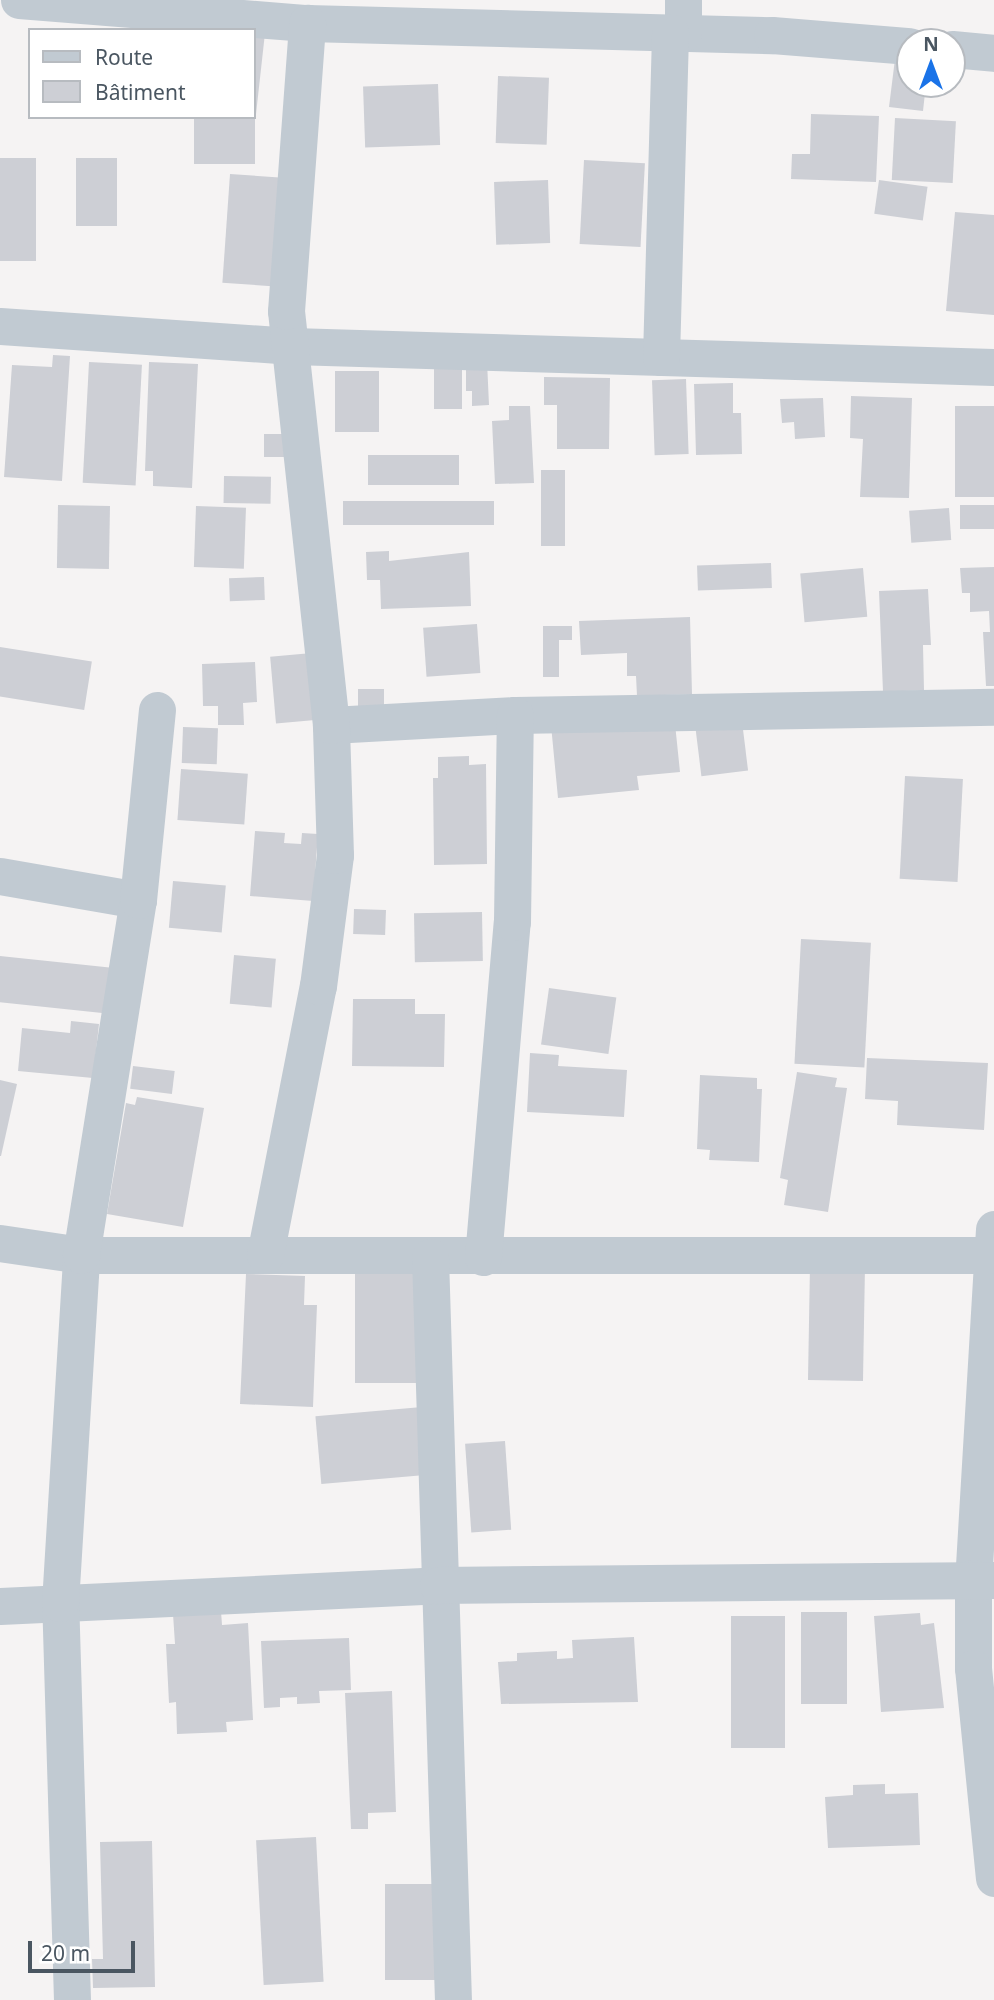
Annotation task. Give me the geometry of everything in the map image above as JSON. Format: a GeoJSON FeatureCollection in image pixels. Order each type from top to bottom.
{"type":"FeatureCollection","features":[{"type":"Feature","properties":{"kind":"street"},"geometry":{"type":"LineString","coordinates":[[19,0],[192,6],[307,23],[472,14],[679,22],[896,45]]}},
{"type":"Feature","properties":{"kind":"street"},"geometry":{"type":"LineString","coordinates":[[661,356],[679,22]]}},
{"type":"Feature","properties":{"kind":"street"},"geometry":{"type":"LineString","coordinates":[[265,1255],[318,986],[333,868],[331,725],[304,497],[292,346],[286,311],[307,23]]}},
{"type":"Feature","properties":{"kind":"street"},"geometry":{"type":"LineString","coordinates":[[966,50],[994,52]]}},
{"type":"Feature","properties":{"kind":"street"},"geometry":{"type":"LineString","coordinates":[[0,326],[292,346],[994,367]]}},
{"type":"Feature","properties":{"kind":"street"},"geometry":{"type":"LineString","coordinates":[[331,725],[515,715],[994,707]]}},
{"type":"Feature","properties":{"kind":"street"},"geometry":{"type":"LineString","coordinates":[[72,2000],[60,1603],[81,1255],[138,900],[157,710]]}},
{"type":"Feature","properties":{"kind":"street"},"geometry":{"type":"LineString","coordinates":[[483,1258],[512,922],[515,715]]}},
{"type":"Feature","properties":{"kind":"street"},"geometry":{"type":"LineString","coordinates":[[0,876],[138,900]]}},
{"type":"Feature","properties":{"kind":"street"},"geometry":{"type":"LineString","coordinates":[[0,1243],[81,1255],[483,1258],[992,1242],[983,1579],[973,1668],[994,1878]]}},
{"type":"Feature","properties":{"kind":"street"},"geometry":{"type":"LineString","coordinates":[[430,1258],[438,1585],[453,2000]]}},
{"type":"Feature","properties":{"kind":"street"},"geometry":{"type":"LineString","coordinates":[[0,1606],[438,1585],[983,1579]]}},
{"type":"Feature","properties":{"kind":"building"},"geometry":{"type":"Polygon","coordinates":[[[256,32],[265,33],[256,114],[256,32]]]}},
{"type":"Feature","properties":{"kind":"building"},"geometry":{"type":"Polygon","coordinates":[[[896,51],[896,98],[924,98],[923,111],[889,107],[896,51]]]}},
{"type":"Feature","properties":{"kind":"building"},"geometry":{"type":"Polygon","coordinates":[[[498,76],[549,78],[547,145],[496,143],[498,76]]]}},
{"type":"Feature","properties":{"kind":"building"},"geometry":{"type":"Polygon","coordinates":[[[438,84],[440,145],[365,148],[363,87],[438,84]]]}},
{"type":"Feature","properties":{"kind":"building"},"geometry":{"type":"Polygon","coordinates":[[[811,114],[879,116],[876,182],[791,179],[792,154],[810,154],[811,114]]]}},
{"type":"Feature","properties":{"kind":"building"},"geometry":{"type":"Polygon","coordinates":[[[895,118],[956,121],[953,183],[892,180],[895,118]]]}},
{"type":"Feature","properties":{"kind":"building"},"geometry":{"type":"Polygon","coordinates":[[[194,119],[255,119],[255,164],[194,164],[194,119]]]}},
{"type":"Feature","properties":{"kind":"building"},"geometry":{"type":"Polygon","coordinates":[[[0,158],[36,158],[36,261],[0,261],[0,158]]]}},
{"type":"Feature","properties":{"kind":"building"},"geometry":{"type":"Polygon","coordinates":[[[76,158],[117,158],[117,226],[76,226],[76,158]]]}},
{"type":"Feature","properties":{"kind":"building"},"geometry":{"type":"Polygon","coordinates":[[[584,160],[645,163],[641,247],[580,244],[584,160]]]}},
{"type":"Feature","properties":{"kind":"building"},"geometry":{"type":"Polygon","coordinates":[[[230,174],[283,178],[275,286],[222,283],[230,174]]]}},
{"type":"Feature","properties":{"kind":"building"},"geometry":{"type":"Polygon","coordinates":[[[548,180],[550,243],[496,245],[494,182],[548,180]]]}},
{"type":"Feature","properties":{"kind":"building"},"geometry":{"type":"Polygon","coordinates":[[[879,180],[928,187],[923,220],[874,214],[879,180]]]}},
{"type":"Feature","properties":{"kind":"building"},"geometry":{"type":"Polygon","coordinates":[[[955,212],[994,215],[994,315],[946,311],[955,212]]]}},
{"type":"Feature","properties":{"kind":"building"},"geometry":{"type":"Polygon","coordinates":[[[53,355],[70,356],[62,481],[4,477],[12,365],[52,367],[53,355]]]}},
{"type":"Feature","properties":{"kind":"building"},"geometry":{"type":"Polygon","coordinates":[[[466,361],[487,361],[489,405],[472,406],[472,391],[466,391],[466,361]]]}},
{"type":"Feature","properties":{"kind":"building"},"geometry":{"type":"Polygon","coordinates":[[[89,362],[142,365],[136,486],[83,483],[89,362]]]}},
{"type":"Feature","properties":{"kind":"building"},"geometry":{"type":"Polygon","coordinates":[[[149,362],[198,364],[192,488],[153,486],[153,471],[145,471],[149,362]]]}},
{"type":"Feature","properties":{"kind":"building"},"geometry":{"type":"Polygon","coordinates":[[[434,364],[462,364],[462,409],[434,409],[434,364]]]}},
{"type":"Feature","properties":{"kind":"building"},"geometry":{"type":"Polygon","coordinates":[[[335,371],[379,371],[379,432],[335,432],[335,371]]]}},
{"type":"Feature","properties":{"kind":"building"},"geometry":{"type":"Polygon","coordinates":[[[544,377],[610,378],[609,449],[557,449],[557,405],[544,405],[544,377]]]}},
{"type":"Feature","properties":{"kind":"building"},"geometry":{"type":"Polygon","coordinates":[[[686,379],[689,454],[655,455],[652,380],[686,379]]]}},
{"type":"Feature","properties":{"kind":"building"},"geometry":{"type":"Polygon","coordinates":[[[733,383],[733,413],[741,413],[742,454],[696,455],[694,384],[733,383]]]}},
{"type":"Feature","properties":{"kind":"building"},"geometry":{"type":"Polygon","coordinates":[[[851,396],[912,398],[909,498],[860,497],[863,439],[850,438],[851,396]]]}},
{"type":"Feature","properties":{"kind":"building"},"geometry":{"type":"Polygon","coordinates":[[[823,398],[825,437],[795,439],[794,422],[782,423],[780,399],[823,398]]]}},
{"type":"Feature","properties":{"kind":"building"},"geometry":{"type":"Polygon","coordinates":[[[509,406],[530,406],[534,483],[495,484],[492,421],[509,420],[509,406]]]}},
{"type":"Feature","properties":{"kind":"building"},"geometry":{"type":"Polygon","coordinates":[[[955,406],[994,406],[994,497],[955,497],[955,406]]]}},
{"type":"Feature","properties":{"kind":"building"},"geometry":{"type":"Polygon","coordinates":[[[264,434],[296,434],[296,457],[264,457],[264,434]]]}},
{"type":"Feature","properties":{"kind":"building"},"geometry":{"type":"Polygon","coordinates":[[[368,455],[459,455],[459,485],[368,485],[368,455]]]}},
{"type":"Feature","properties":{"kind":"building"},"geometry":{"type":"Polygon","coordinates":[[[541,470],[565,470],[565,546],[541,546],[541,470]]]}},
{"type":"Feature","properties":{"kind":"building"},"geometry":{"type":"Polygon","coordinates":[[[224,476],[271,477],[271,504],[224,503],[224,476]]]}},
{"type":"Feature","properties":{"kind":"building"},"geometry":{"type":"Polygon","coordinates":[[[343,501],[494,501],[494,525],[343,525],[343,501]]]}},
{"type":"Feature","properties":{"kind":"building"},"geometry":{"type":"Polygon","coordinates":[[[58,505],[110,506],[109,569],[57,568],[58,505]]]}},
{"type":"Feature","properties":{"kind":"building"},"geometry":{"type":"Polygon","coordinates":[[[960,505],[994,505],[994,529],[960,529],[960,505]]]}},
{"type":"Feature","properties":{"kind":"building"},"geometry":{"type":"Polygon","coordinates":[[[196,506],[246,508],[244,569],[194,567],[196,506]]]}},
{"type":"Feature","properties":{"kind":"building"},"geometry":{"type":"Polygon","coordinates":[[[949,508],[951,540],[911,543],[909,511],[949,508]]]}},
{"type":"Feature","properties":{"kind":"building"},"geometry":{"type":"Polygon","coordinates":[[[389,551],[389,561],[469,552],[471,606],[381,609],[380,580],[367,580],[366,552],[389,551]]]}},
{"type":"Feature","properties":{"kind":"building"},"geometry":{"type":"Polygon","coordinates":[[[771,563],[772,588],[698,591],[697,566],[771,563]]]}},
{"type":"Feature","properties":{"kind":"building"},"geometry":{"type":"Polygon","coordinates":[[[994,567],[994,686],[986,686],[983,632],[990,632],[989,611],[970,612],[970,593],[962,593],[960,568],[994,567]]]}},
{"type":"Feature","properties":{"kind":"building"},"geometry":{"type":"Polygon","coordinates":[[[863,568],[867,617],[805,622],[800,573],[863,568]]]}},
{"type":"Feature","properties":{"kind":"building"},"geometry":{"type":"Polygon","coordinates":[[[264,577],[265,600],[230,601],[229,578],[264,577]]]}},
{"type":"Feature","properties":{"kind":"building"},"geometry":{"type":"Polygon","coordinates":[[[928,589],[931,645],[923,645],[924,690],[883,692],[879,591],[928,589]]]}},
{"type":"Feature","properties":{"kind":"building"},"geometry":{"type":"Polygon","coordinates":[[[690,617],[692,694],[637,696],[636,676],[627,676],[627,653],[581,655],[579,621],[690,617]]]}},
{"type":"Feature","properties":{"kind":"building"},"geometry":{"type":"Polygon","coordinates":[[[477,624],[480,673],[427,677],[423,628],[477,624]]]}},
{"type":"Feature","properties":{"kind":"building"},"geometry":{"type":"Polygon","coordinates":[[[543,626],[572,626],[572,640],[559,640],[559,677],[543,677],[543,626]]]}},
{"type":"Feature","properties":{"kind":"building"},"geometry":{"type":"Polygon","coordinates":[[[0,647],[92,662],[84,710],[0,697],[0,647]]]}},
{"type":"Feature","properties":{"kind":"building"},"geometry":{"type":"Polygon","coordinates":[[[312,653],[318,720],[276,723],[270,657],[312,653]]]}},
{"type":"Feature","properties":{"kind":"building"},"geometry":{"type":"Polygon","coordinates":[[[255,662],[257,702],[243,703],[244,725],[218,725],[218,706],[203,706],[202,664],[255,662]]]}},
{"type":"Feature","properties":{"kind":"building"},"geometry":{"type":"Polygon","coordinates":[[[358,689],[384,689],[384,706],[358,706],[358,689]]]}},
{"type":"Feature","properties":{"kind":"building"},"geometry":{"type":"Polygon","coordinates":[[[741,713],[748,771],[701,776],[694,719],[741,713]]]}},
{"type":"Feature","properties":{"kind":"building"},"geometry":{"type":"Polygon","coordinates":[[[674,714],[680,772],[637,776],[639,790],[558,798],[551,725],[674,714]]]}},
{"type":"Feature","properties":{"kind":"building"},"geometry":{"type":"Polygon","coordinates":[[[183,727],[218,728],[217,764],[182,763],[183,727]]]}},
{"type":"Feature","properties":{"kind":"building"},"geometry":{"type":"Polygon","coordinates":[[[469,756],[469,765],[486,764],[487,864],[434,865],[433,778],[438,778],[438,757],[469,756]]]}},
{"type":"Feature","properties":{"kind":"building"},"geometry":{"type":"Polygon","coordinates":[[[181,769],[248,774],[244,825],[177,820],[181,769]]]}},
{"type":"Feature","properties":{"kind":"building"},"geometry":{"type":"Polygon","coordinates":[[[905,776],[963,779],[958,882],[900,879],[905,776]]]}},
{"type":"Feature","properties":{"kind":"building"},"geometry":{"type":"Polygon","coordinates":[[[255,831],[285,833],[284,843],[301,844],[302,833],[318,834],[313,901],[250,896],[255,831]]]}},
{"type":"Feature","properties":{"kind":"building"},"geometry":{"type":"Polygon","coordinates":[[[173,881],[226,886],[222,932],[169,928],[173,881]]]}},
{"type":"Feature","properties":{"kind":"building"},"geometry":{"type":"Polygon","coordinates":[[[354,909],[386,910],[385,935],[353,934],[354,909]]]}},
{"type":"Feature","properties":{"kind":"building"},"geometry":{"type":"Polygon","coordinates":[[[482,912],[483,961],[415,962],[414,913],[482,912]]]}},
{"type":"Feature","properties":{"kind":"building"},"geometry":{"type":"Polygon","coordinates":[[[801,939],[871,943],[864,1067],[794,1064],[801,939]]]}},
{"type":"Feature","properties":{"kind":"building"},"geometry":{"type":"Polygon","coordinates":[[[234,955],[276,959],[272,1007],[230,1004],[234,955]]]}},
{"type":"Feature","properties":{"kind":"building"},"geometry":{"type":"Polygon","coordinates":[[[0,956],[109,967],[105,1013],[0,1002],[0,956]]]}},
{"type":"Feature","properties":{"kind":"building"},"geometry":{"type":"Polygon","coordinates":[[[549,988],[616,997],[608,1054],[541,1044],[549,988]]]}},
{"type":"Feature","properties":{"kind":"building"},"geometry":{"type":"Polygon","coordinates":[[[353,999],[415,999],[415,1014],[445,1014],[444,1067],[352,1066],[353,999]]]}},
{"type":"Feature","properties":{"kind":"building"},"geometry":{"type":"Polygon","coordinates":[[[71,1021],[99,1024],[93,1078],[18,1071],[22,1028],[70,1033],[71,1021]]]}},
{"type":"Feature","properties":{"kind":"building"},"geometry":{"type":"Polygon","coordinates":[[[530,1053],[559,1055],[558,1066],[627,1070],[624,1117],[527,1112],[530,1053]]]}},
{"type":"Feature","properties":{"kind":"building"},"geometry":{"type":"Polygon","coordinates":[[[867,1058],[988,1063],[984,1130],[897,1125],[898,1101],[865,1099],[867,1058]]]}},
{"type":"Feature","properties":{"kind":"building"},"geometry":{"type":"Polygon","coordinates":[[[133,1066],[175,1071],[172,1094],[130,1089],[133,1066]]]}},
{"type":"Feature","properties":{"kind":"building"},"geometry":{"type":"Polygon","coordinates":[[[797,1072],[837,1078],[835,1087],[847,1088],[828,1212],[784,1205],[788,1180],[780,1178],[797,1072]]]}},
{"type":"Feature","properties":{"kind":"building"},"geometry":{"type":"Polygon","coordinates":[[[700,1075],[757,1078],[757,1089],[762,1089],[759,1162],[709,1160],[710,1150],[697,1149],[700,1075]]]}},
{"type":"Feature","properties":{"kind":"building"},"geometry":{"type":"Polygon","coordinates":[[[0,1080],[17,1084],[1,1156],[0,1156],[0,1080]]]}},
{"type":"Feature","properties":{"kind":"building"},"geometry":{"type":"Polygon","coordinates":[[[137,1097],[204,1108],[183,1227],[107,1214],[126,1103],[135,1105],[137,1097]]]}},
{"type":"Feature","properties":{"kind":"building"},"geometry":{"type":"Polygon","coordinates":[[[810,1265],[865,1266],[863,1381],[808,1380],[810,1265]]]}},
{"type":"Feature","properties":{"kind":"building"},"geometry":{"type":"Polygon","coordinates":[[[355,1271],[419,1271],[419,1383],[355,1383],[355,1271]]]}},
{"type":"Feature","properties":{"kind":"building"},"geometry":{"type":"Polygon","coordinates":[[[246,1274],[305,1276],[304,1305],[317,1305],[313,1407],[240,1404],[246,1274]]]}},
{"type":"Feature","properties":{"kind":"building"},"geometry":{"type":"Polygon","coordinates":[[[422,1407],[428,1475],[321,1484],[315,1416],[422,1407]]]}},
{"type":"Feature","properties":{"kind":"building"},"geometry":{"type":"Polygon","coordinates":[[[505,1441],[511,1530],[471,1533],[465,1444],[505,1441]]]}},
{"type":"Feature","properties":{"kind":"building"},"geometry":{"type":"Polygon","coordinates":[[[221,1611],[222,1625],[248,1623],[253,1720],[226,1722],[227,1732],[177,1734],[176,1702],[169,1703],[166,1644],[175,1644],[173,1614],[221,1611]]]}},
{"type":"Feature","properties":{"kind":"building"},"geometry":{"type":"Polygon","coordinates":[[[801,1612],[847,1612],[847,1704],[801,1704],[801,1612]]]}},
{"type":"Feature","properties":{"kind":"building"},"geometry":{"type":"Polygon","coordinates":[[[920,1613],[921,1625],[934,1623],[944,1708],[881,1712],[874,1616],[920,1613]]]}},
{"type":"Feature","properties":{"kind":"building"},"geometry":{"type":"Polygon","coordinates":[[[731,1616],[785,1616],[785,1748],[731,1748],[731,1616]]]}},
{"type":"Feature","properties":{"kind":"building"},"geometry":{"type":"Polygon","coordinates":[[[634,1637],[638,1702],[501,1704],[498,1662],[517,1661],[517,1653],[557,1651],[557,1659],[573,1658],[572,1640],[634,1637]]]}},
{"type":"Feature","properties":{"kind":"building"},"geometry":{"type":"Polygon","coordinates":[[[349,1638],[351,1690],[319,1691],[320,1703],[297,1704],[297,1697],[280,1698],[280,1707],[264,1708],[261,1641],[349,1638]]]}},
{"type":"Feature","properties":{"kind":"building"},"geometry":{"type":"Polygon","coordinates":[[[392,1691],[396,1812],[368,1813],[368,1829],[351,1829],[345,1693],[392,1691]]]}},
{"type":"Feature","properties":{"kind":"building"},"geometry":{"type":"Polygon","coordinates":[[[885,1784],[885,1794],[918,1793],[920,1845],[828,1848],[825,1797],[853,1795],[853,1785],[885,1784]]]}},
{"type":"Feature","properties":{"kind":"building"},"geometry":{"type":"Polygon","coordinates":[[[316,1837],[324,1982],[264,1985],[256,1840],[316,1837]]]}},
{"type":"Feature","properties":{"kind":"building"},"geometry":{"type":"Polygon","coordinates":[[[152,1841],[155,1987],[93,1988],[92,1959],[103,1959],[100,1842],[152,1841]]]}},
{"type":"Feature","properties":{"kind":"building"},"geometry":{"type":"Polygon","coordinates":[[[385,1884],[445,1884],[445,1980],[385,1980],[385,1884]]]}}]}
